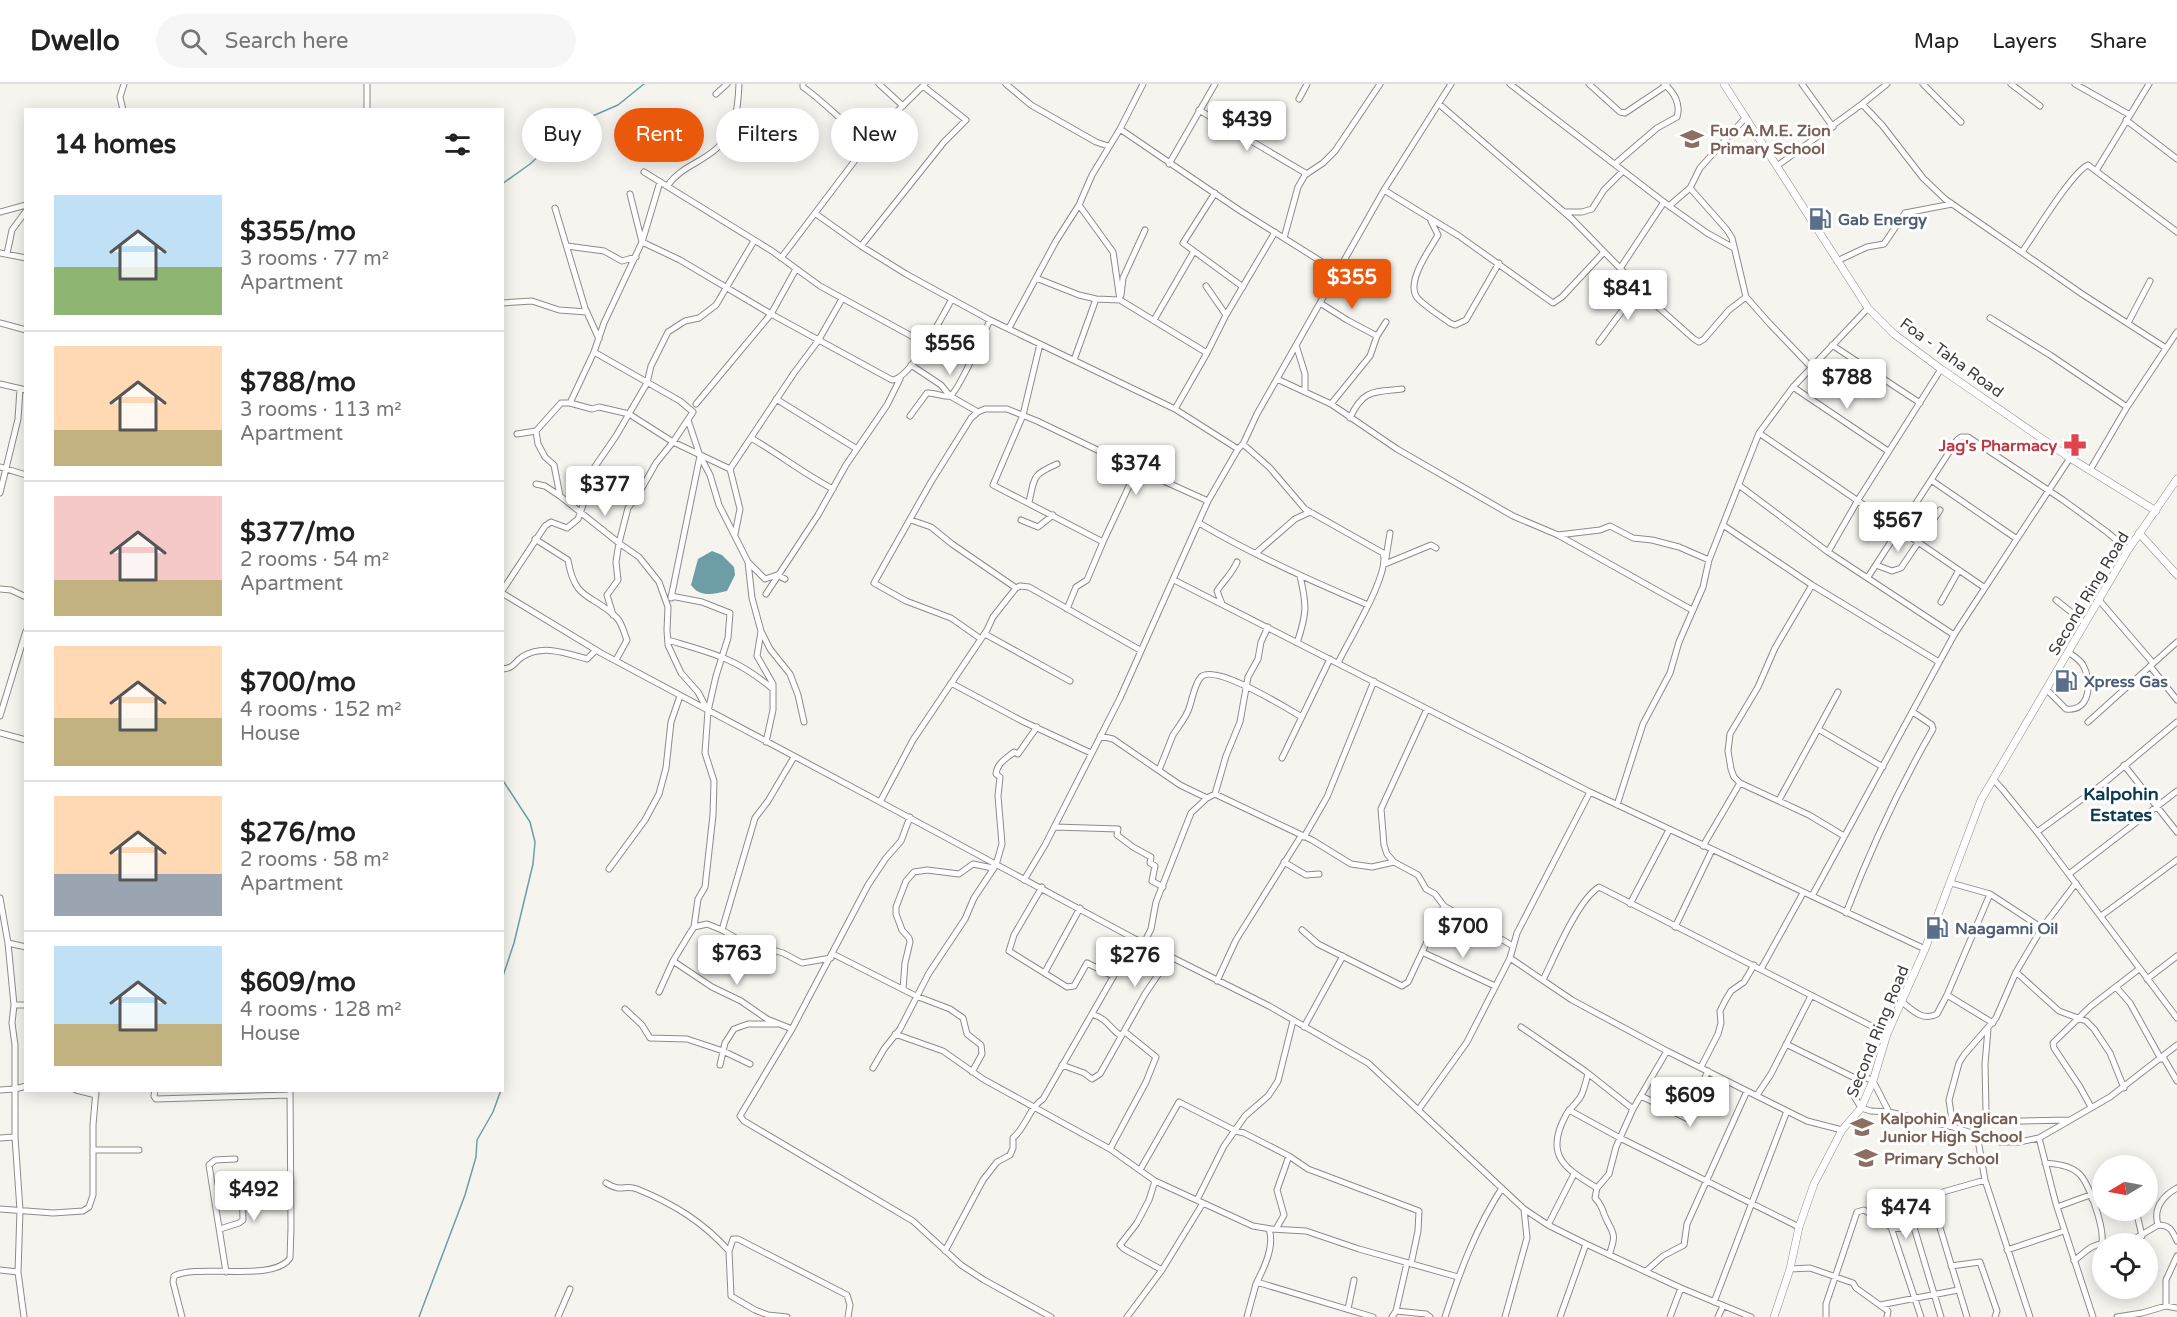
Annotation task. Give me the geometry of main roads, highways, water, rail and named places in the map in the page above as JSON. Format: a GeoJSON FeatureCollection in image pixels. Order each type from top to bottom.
{"type":"FeatureCollection","features":[{"type":"Feature","properties":{"kind":"water"},"geometry":{"type":"Polygon","coordinates":[[[712,551],[722,555],[734,567],[735,575],[727,591],[712,594],[699,592],[691,585],[698,559],[712,551]]]}},
{"type":"Feature","properties":{"kind":"waterway"},"geometry":{"type":"LineString","coordinates":[[504,183],[530,164],[574,124],[618,105],[644,84]]}},
{"type":"Feature","properties":{"kind":"waterway"},"geometry":{"type":"LineString","coordinates":[[504,782],[530,822],[535,842],[533,864],[514,943],[504,973]]}},
{"type":"Feature","properties":{"kind":"waterway"},"geometry":{"type":"LineString","coordinates":[[419,1317],[465,1195],[476,1157],[477,1140],[493,1112],[500,1092]]}},
{"type":"Feature","properties":{"kind":"place","name":"Fuo A.M.E. Zion Primary School"},"geometry":{"type":"Point","coordinates":[1692,139]}},
{"type":"Feature","properties":{"kind":"place","name":"Gab Energy"},"geometry":{"type":"Point","coordinates":[1820,219]}},
{"type":"Feature","properties":{"kind":"place","name":"Jag's Pharmacy"},"geometry":{"type":"Point","coordinates":[2075,445]}},
{"type":"Feature","properties":{"kind":"place","name":"Xpress Gas"},"geometry":{"type":"Point","coordinates":[2066,681]}},
{"type":"Feature","properties":{"kind":"place","name":"Naagamni Oil"},"geometry":{"type":"Point","coordinates":[1937,928]}},
{"type":"Feature","properties":{"kind":"place","name":"Kalpohin Anglican Junior High School"},"geometry":{"type":"Point","coordinates":[1862,1127]}},
{"type":"Feature","properties":{"kind":"place","name":"Primary School"},"geometry":{"type":"Point","coordinates":[1866,1158]}},
{"type":"Feature","properties":{"kind":"district","name":"Kalpohin Estates"},"geometry":{"type":"Point","coordinates":[2121,804]}}]}
